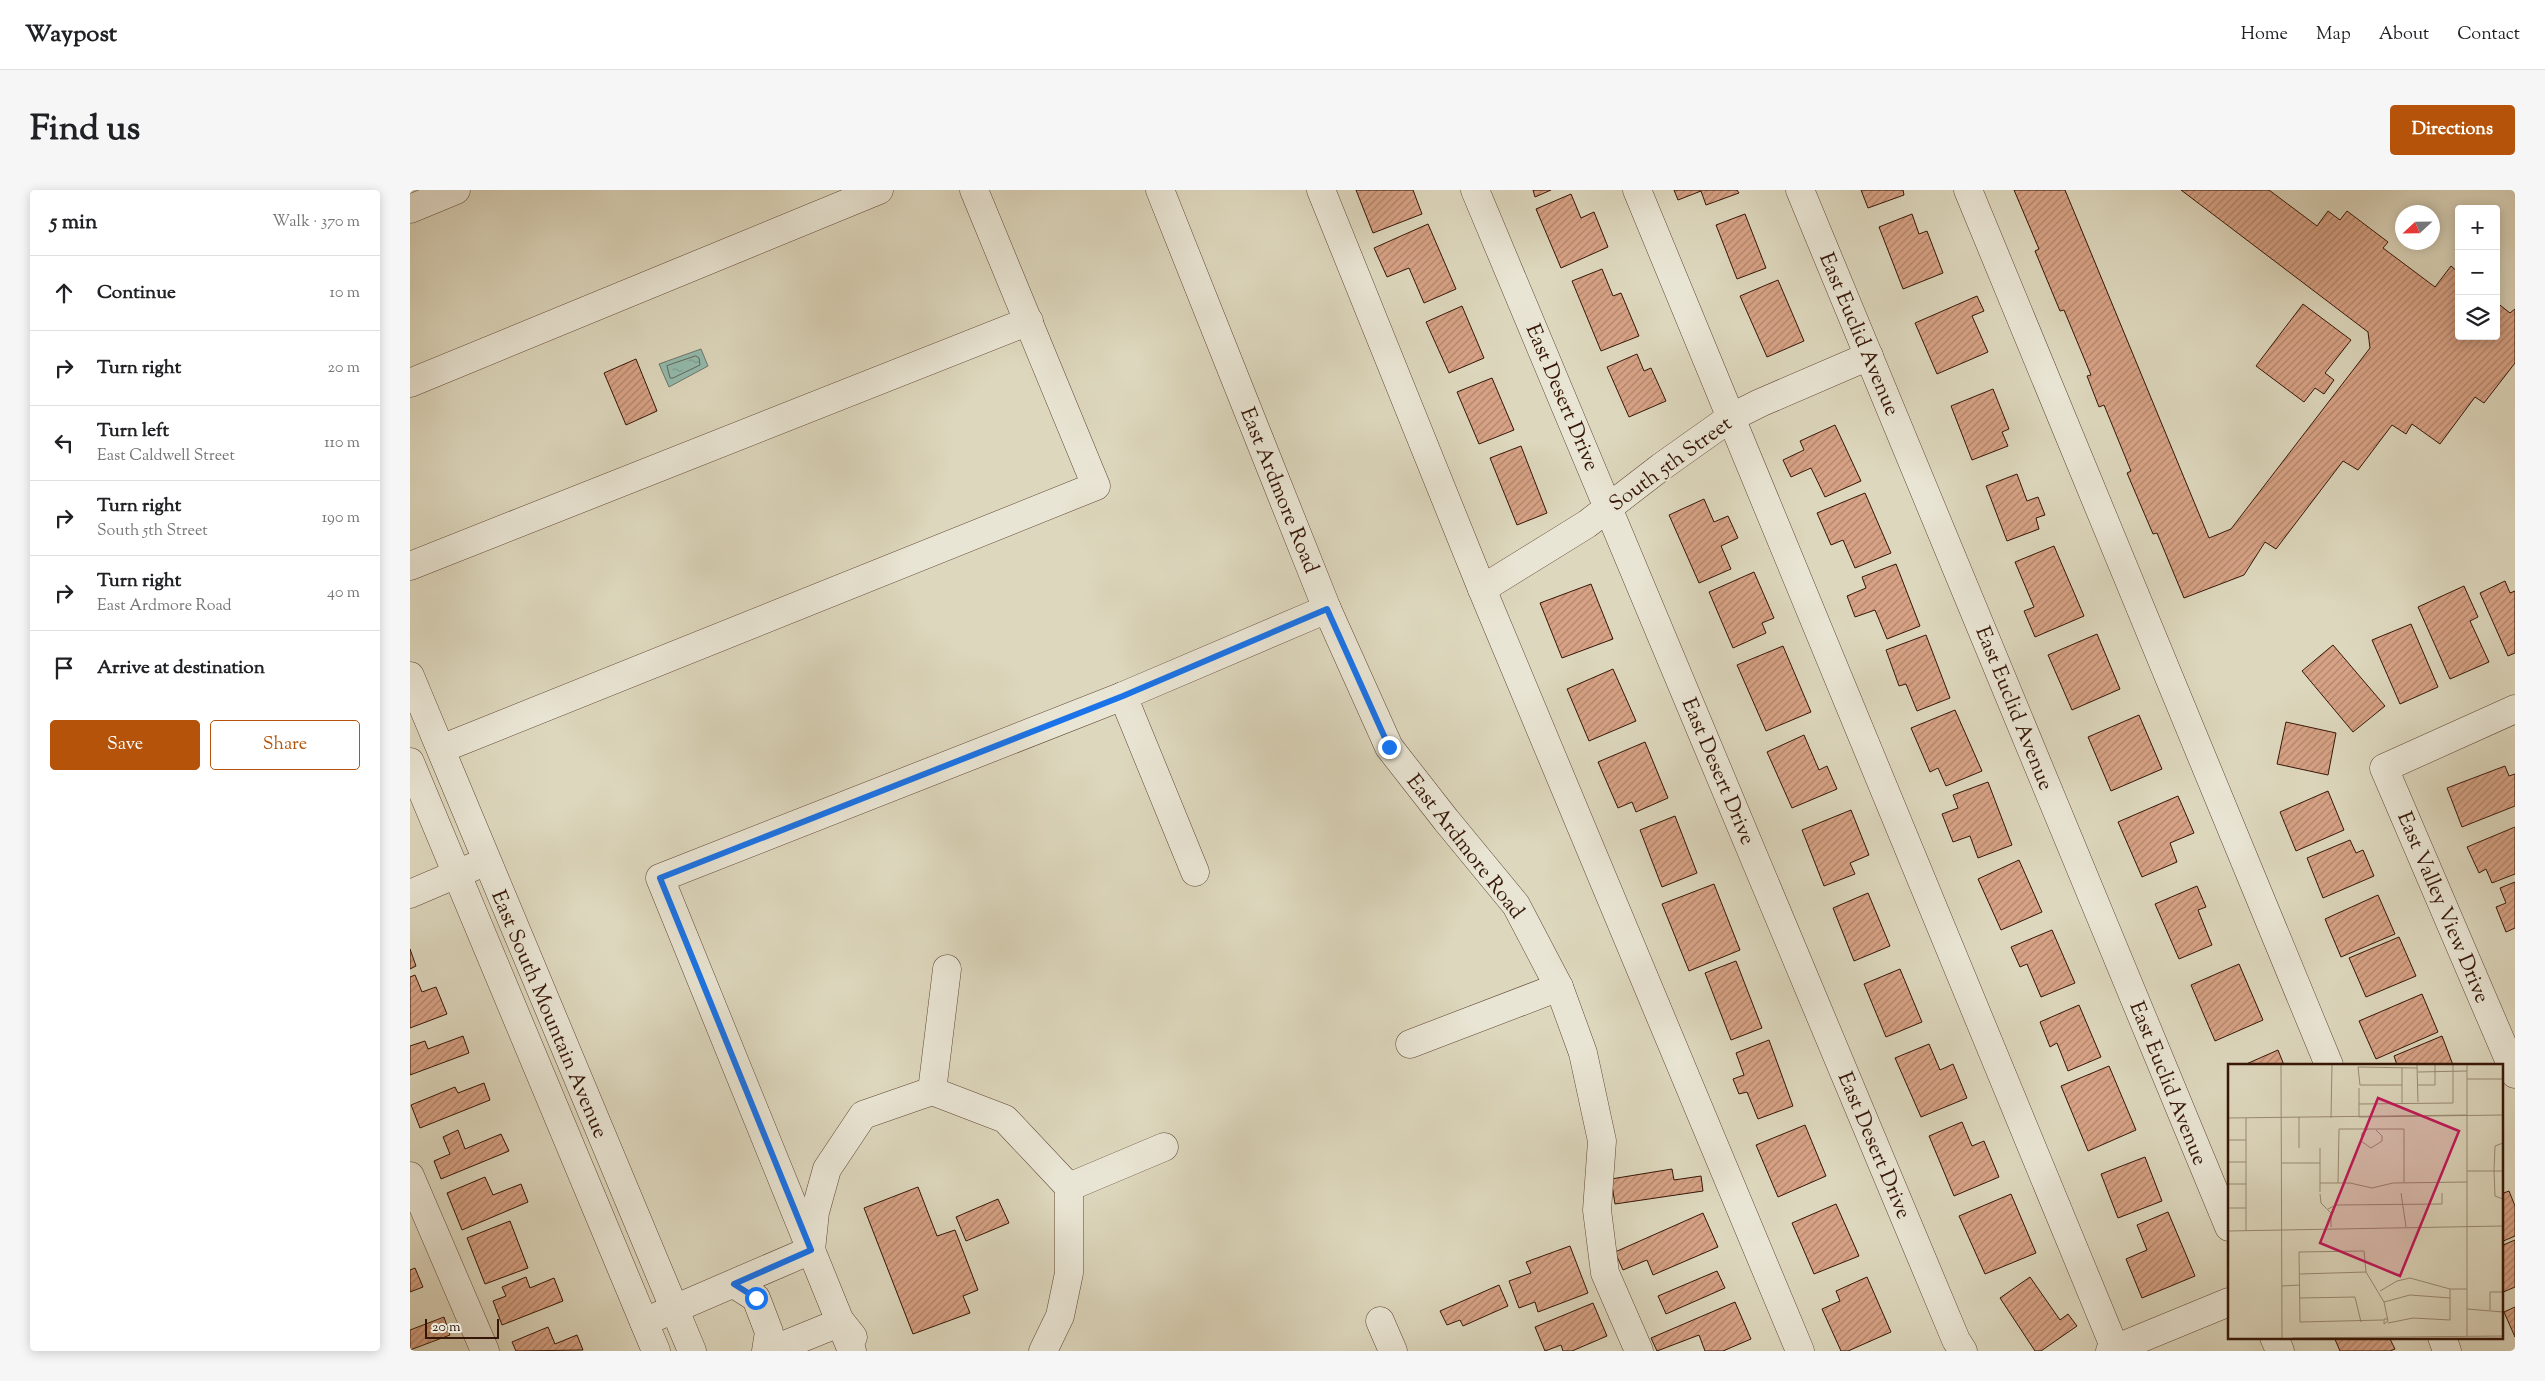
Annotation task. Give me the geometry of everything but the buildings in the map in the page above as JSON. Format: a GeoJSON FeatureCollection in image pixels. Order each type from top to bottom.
{"type":"FeatureCollection","features":[{"type":"Feature","properties":{"kind":"street"},"geometry":{"type":"LineString","coordinates":[[410,209],[456,190]]}},
{"type":"Feature","properties":{"kind":"street"},"geometry":{"type":"LineString","coordinates":[[410,383],[879,190]]}},
{"type":"Feature","properties":{"kind":"street"},"geometry":{"type":"LineString","coordinates":[[441,749],[1096,486],[974,190]]}},
{"type":"Feature","properties":{"kind":"street","name":"East Ardmore Road"},"geometry":{"type":"LineString","coordinates":[[1160,190],[1327,609],[1389,747],[1516,905],[1559,987],[1583,1053],[1602,1141],[1597,1210],[1605,1273],[1639,1351]]}},
{"type":"Feature","properties":{"kind":"street"},"geometry":{"type":"LineString","coordinates":[[1321,190],[1482,589],[1800,1351]]}},
{"type":"Feature","properties":{"kind":"street","name":"East Desert Drive"},"geometry":{"type":"LineString","coordinates":[[1475,190],[1952,1331],[1963,1351]]}},
{"type":"Feature","properties":{"kind":"street"},"geometry":{"type":"LineString","coordinates":[[1638,190],[2113,1350],[2228,1302]]}},
{"type":"Feature","properties":{"kind":"street","name":"East Euclid Avenue"},"geometry":{"type":"LineString","coordinates":[[1800,190],[2228,1225]]}},
{"type":"Feature","properties":{"kind":"street"},"geometry":{"type":"LineString","coordinates":[[1968,190],[2329,1064]]}},
{"type":"Feature","properties":{"kind":"street"},"geometry":{"type":"LineString","coordinates":[[410,566],[1029,321]]}},
{"type":"Feature","properties":{"kind":"street","name":"South 5th Street"},"geometry":{"type":"LineString","coordinates":[[1482,589],[1588,524],[1730,418],[1869,356]]}},
{"type":"Feature","properties":{"kind":"street"},"geometry":{"type":"LineString","coordinates":[[852,1351],[660,878],[1123,696],[1327,609]]}},
{"type":"Feature","properties":{"kind":"street","name":"East South Mountain Avenue"},"geometry":{"type":"LineString","coordinates":[[410,676],[692,1351]]}},
{"type":"Feature","properties":{"kind":"street"},"geometry":{"type":"LineString","coordinates":[[1123,696],[1195,872]]}},
{"type":"Feature","properties":{"kind":"street","name":"East Valley View Drive"},"geometry":{"type":"LineString","coordinates":[[2515,709],[2384,768],[2515,1074]]}},
{"type":"Feature","properties":{"kind":"street","name":"East South Mountain Avenue"},"geometry":{"type":"LineString","coordinates":[[410,762],[656,1351]]}},
{"type":"Feature","properties":{"kind":"street"},"geometry":{"type":"LineString","coordinates":[[410,894],[487,862]]}},
{"type":"Feature","properties":{"kind":"street"},"geometry":{"type":"LineString","coordinates":[[932,1091],[947,969]]}},
{"type":"Feature","properties":{"kind":"street"},"geometry":{"type":"LineString","coordinates":[[1410,1044],[1559,987]]}},
{"type":"Feature","properties":{"kind":"street"},"geometry":{"type":"LineString","coordinates":[[811,1250],[815,1212],[827,1170],[863,1115],[932,1091],[1005,1119],[1069,1187],[1068,1274],[1060,1316],[1043,1351]]}},
{"type":"Feature","properties":{"kind":"street"},"geometry":{"type":"LineString","coordinates":[[1069,1187],[1164,1147]]}},
{"type":"Feature","properties":{"kind":"street"},"geometry":{"type":"LineString","coordinates":[[410,1176],[484,1351]]}},
{"type":"Feature","properties":{"kind":"street"},"geometry":{"type":"LineString","coordinates":[[644,1322],[811,1250]]}},
{"type":"Feature","properties":{"kind":"street"},"geometry":{"type":"LineString","coordinates":[[734,1284],[756,1298],[769,1332],[766,1351]]}},
{"type":"Feature","properties":{"kind":"street"},"geometry":{"type":"LineString","coordinates":[[1380,1321],[1393,1351]]}},
{"type":"Feature","properties":{"kind":"street"},"geometry":{"type":"LineString","coordinates":[[770,1351],[841,1322]]}},
{"type":"Feature","properties":{"kind":"street"},"geometry":{"type":"LineString","coordinates":[[841,1322],[869,1351]]}},
{"type":"Feature","properties":{"kind":"street"},"geometry":{"type":"LineString","coordinates":[[2274,1338],[2280,1351]]}},
{"type":"Feature","properties":{"kind":"street"},"geometry":{"type":"LineString","coordinates":[[2442,1338],[2448,1351]]}},
{"type":"Feature","properties":{"kind":"water"},"geometry":{"type":"Polygon","coordinates":[[[701,349],[708,366],[669,387],[659,364],[701,349]]]}},
{"type":"Feature","properties":{"kind":"route"},"geometry":{"type":"LineString","coordinates":[[756,1298],[734,1284],[811,1250],[660,878],[1123,696],[1327,609],[1389,747]]}}]}
